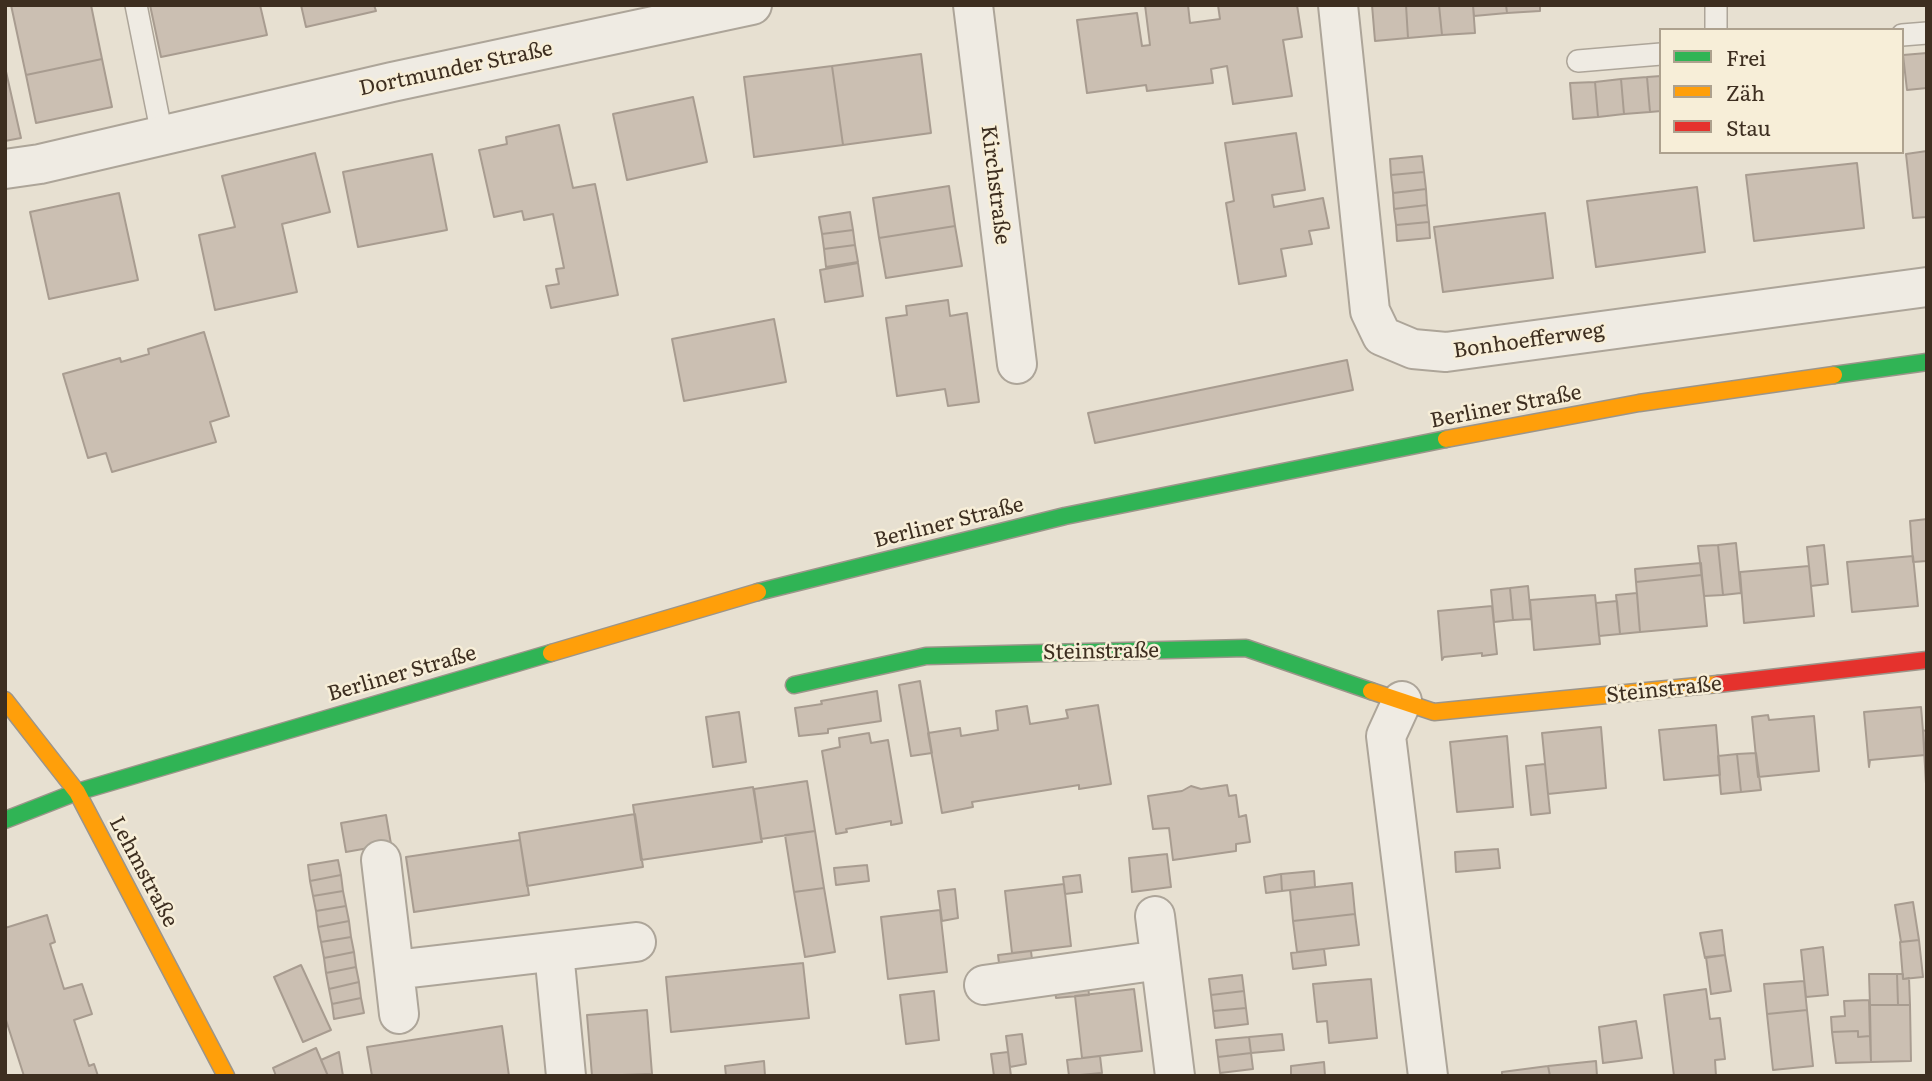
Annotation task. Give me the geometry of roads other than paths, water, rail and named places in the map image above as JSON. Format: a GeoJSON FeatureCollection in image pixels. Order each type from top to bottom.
{"type":"FeatureCollection","features":[{"type":"Feature","properties":{"kind":"main road","name":"Berliner Straße"},"geometry":{"type":"LineString","coordinates":[[5,820],[77,792],[762,591],[1065,516],[1368,454],[1639,403],[1927,362]]}},
{"type":"Feature","properties":{"kind":"main road","name":"Steinstraße"},"geometry":{"type":"LineString","coordinates":[[794,685],[926,656],[1246,648],[1434,712],[1791,677],[1927,660]]}},
{"type":"Feature","properties":{"kind":"main road","name":"Lehmstraße"},"geometry":{"type":"LineString","coordinates":[[5,700],[77,792],[226,1076]]}},
{"type":"Feature","properties":{"kind":"street","name":"Dortmunder Straße"},"geometry":{"type":"LineString","coordinates":[[5,169],[40,164],[392,82],[752,5]]}},
{"type":"Feature","properties":{"kind":"street","name":"Kirchstraße"},"geometry":{"type":"LineString","coordinates":[[972,5],[1017,364]]}},
{"type":"Feature","properties":{"kind":"street","name":"Bonhoefferweg"},"geometry":{"type":"LineString","coordinates":[[1338,5],[1370,311],[1382,336],[1413,349],[1446,352],[1927,287]]}},
{"type":"Feature","properties":{"kind":"street"},"geometry":{"type":"LineString","coordinates":[[1402,701],[1386,736],[1429,1076]]}},
{"type":"Feature","properties":{"kind":"street"},"geometry":{"type":"LineString","coordinates":[[381,860],[399,1014]]}},
{"type":"Feature","properties":{"kind":"street"},"geometry":{"type":"LineString","coordinates":[[1155,916],[1175,1076]]}},
{"type":"Feature","properties":{"kind":"street"},"geometry":{"type":"LineString","coordinates":[[394,970],[636,942]]}},
{"type":"Feature","properties":{"kind":"street"},"geometry":{"type":"LineString","coordinates":[[554,952],[566,1076]]}},
{"type":"Feature","properties":{"kind":"street"},"geometry":{"type":"LineString","coordinates":[[984,985],[1160,960]]}},
{"type":"Feature","properties":{"kind":"lane"},"geometry":{"type":"LineString","coordinates":[[136,5],[162,135]]}},
{"type":"Feature","properties":{"kind":"lane"},"geometry":{"type":"LineString","coordinates":[[1716,5],[1716,28]]}},
{"type":"Feature","properties":{"kind":"lane"},"geometry":{"type":"LineString","coordinates":[[1904,35],[1927,33]]}},
{"type":"Feature","properties":{"kind":"lane"},"geometry":{"type":"LineString","coordinates":[[1578,61],[1659,54]]}}]}
